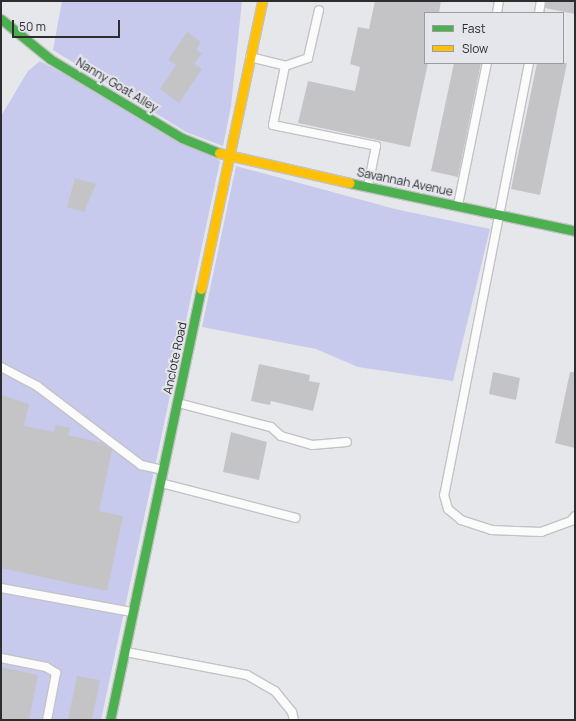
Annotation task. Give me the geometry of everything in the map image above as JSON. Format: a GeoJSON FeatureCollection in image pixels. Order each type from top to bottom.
{"type":"FeatureCollection","features":[{"type":"Feature","properties":{"kind":"street","name":"Anclote Road"},"geometry":{"type":"LineString","coordinates":[[110,720],[262,1]]}},
{"type":"Feature","properties":{"kind":"street","name":"Nanny Goat Alley"},"geometry":{"type":"LineString","coordinates":[[1,19],[50,59],[182,138],[229,157]]}},
{"type":"Feature","properties":{"kind":"street","name":"Savannah Avenue"},"geometry":{"type":"LineString","coordinates":[[229,157],[575,231]]}},
{"type":"Feature","properties":{"kind":"lane"},"geometry":{"type":"LineString","coordinates":[[497,12],[500,1]]}},
{"type":"Feature","properties":{"kind":"lane"},"geometry":{"type":"LineString","coordinates":[[539,12],[541,1]]}},
{"type":"Feature","properties":{"kind":"lane"},"geometry":{"type":"LineString","coordinates":[[250,57],[285,66],[308,58],[319,10]]}},
{"type":"Feature","properties":{"kind":"lane"},"geometry":{"type":"LineString","coordinates":[[458,206],[487,64]]}},
{"type":"Feature","properties":{"kind":"lane"},"geometry":{"type":"LineString","coordinates":[[529,64],[444,495],[448,509],[461,520],[491,530],[541,532],[572,521],[575,516]]}},
{"type":"Feature","properties":{"kind":"lane"},"geometry":{"type":"LineString","coordinates":[[285,66],[273,125],[376,146],[368,187]]}},
{"type":"Feature","properties":{"kind":"lane"},"geometry":{"type":"LineString","coordinates":[[1,367],[37,386],[141,465],[163,470]]}},
{"type":"Feature","properties":{"kind":"lane"},"geometry":{"type":"LineString","coordinates":[[177,403],[272,426],[281,436],[312,446],[347,442]]}},
{"type":"Feature","properties":{"kind":"lane"},"geometry":{"type":"LineString","coordinates":[[160,483],[296,518]]}},
{"type":"Feature","properties":{"kind":"lane"},"geometry":{"type":"LineString","coordinates":[[1,588],[132,612]]}},
{"type":"Feature","properties":{"kind":"lane"},"geometry":{"type":"LineString","coordinates":[[124,651],[247,675],[275,691],[292,712],[294,720]]}},
{"type":"Feature","properties":{"kind":"lane"},"geometry":{"type":"LineString","coordinates":[[1,658],[46,667],[56,673],[47,720]]}},
{"type":"Feature","properties":{"kind":"shaded area"},"geometry":{"type":"Polygon","coordinates":[[[62,1],[242,1],[231,106],[223,146],[186,132],[53,50],[62,1]]]}},
{"type":"Feature","properties":{"kind":"shaded area"},"geometry":{"type":"Polygon","coordinates":[[[40,61],[220,161],[101,720],[1,720],[1,116],[28,71],[40,61]]]}},
{"type":"Feature","properties":{"kind":"shaded area"},"geometry":{"type":"Polygon","coordinates":[[[236,166],[395,209],[490,229],[453,381],[358,367],[316,349],[202,327],[236,166]]]}},
{"type":"Feature","properties":{"kind":"building"},"geometry":{"type":"Polygon","coordinates":[[[375,1],[441,1],[439,12],[424,12],[424,64],[428,64],[410,147],[298,123],[308,81],[355,91],[360,67],[350,64],[358,27],[369,29],[375,1]]]}},
{"type":"Feature","properties":{"kind":"building"},"geometry":{"type":"Polygon","coordinates":[[[546,1],[575,1],[575,14],[545,8],[546,1]]]}},
{"type":"Feature","properties":{"kind":"building"},"geometry":{"type":"Polygon","coordinates":[[[187,32],[201,42],[196,50],[202,53],[194,64],[202,69],[179,103],[160,89],[176,65],[168,60],[187,32]]]}},
{"type":"Feature","properties":{"kind":"building"},"geometry":{"type":"Polygon","coordinates":[[[567,63],[540,195],[511,189],[537,64],[567,63]]]}},
{"type":"Feature","properties":{"kind":"building"},"geometry":{"type":"Polygon","coordinates":[[[454,64],[481,64],[458,177],[431,171],[454,64]]]}},
{"type":"Feature","properties":{"kind":"building"},"geometry":{"type":"Polygon","coordinates":[[[75,178],[96,184],[84,212],[67,207],[75,178]]]}},
{"type":"Feature","properties":{"kind":"building"},"geometry":{"type":"Polygon","coordinates":[[[259,364],[310,375],[309,381],[320,383],[313,411],[271,401],[270,405],[251,401],[259,364]]]}},
{"type":"Feature","properties":{"kind":"building"},"geometry":{"type":"Polygon","coordinates":[[[493,372],[520,378],[516,400],[489,394],[493,372]]]}},
{"type":"Feature","properties":{"kind":"building"},"geometry":{"type":"Polygon","coordinates":[[[570,372],[575,372],[575,448],[555,443],[570,372]]]}},
{"type":"Feature","properties":{"kind":"building"},"geometry":{"type":"Polygon","coordinates":[[[1,395],[29,404],[24,426],[54,432],[55,425],[70,428],[68,435],[103,443],[112,450],[99,511],[123,516],[107,591],[1,568],[1,395]]]}},
{"type":"Feature","properties":{"kind":"building"},"geometry":{"type":"Polygon","coordinates":[[[231,432],[267,442],[259,480],[223,472],[231,432]]]}},
{"type":"Feature","properties":{"kind":"building"},"geometry":{"type":"Polygon","coordinates":[[[1,667],[38,675],[29,720],[1,720],[1,667]]]}},
{"type":"Feature","properties":{"kind":"building"},"geometry":{"type":"Polygon","coordinates":[[[77,676],[100,680],[92,720],[68,720],[77,676]]]}},
{"type":"Feature","properties":{"kind":"traffic: fast"},"geometry":{"type":"LineString","coordinates":[[1,19],[50,59],[182,138],[219,153]]}},
{"type":"Feature","properties":{"kind":"traffic: fast"},"geometry":{"type":"LineString","coordinates":[[350,183],[575,231]]}},
{"type":"Feature","properties":{"kind":"traffic: fast"},"geometry":{"type":"LineString","coordinates":[[110,720],[201,289]]}},
{"type":"Feature","properties":{"kind":"traffic: slow"},"geometry":{"type":"LineString","coordinates":[[201,289],[262,1]]}},
{"type":"Feature","properties":{"kind":"traffic: slow"},"geometry":{"type":"LineString","coordinates":[[219,153],[350,183]]}}]}
